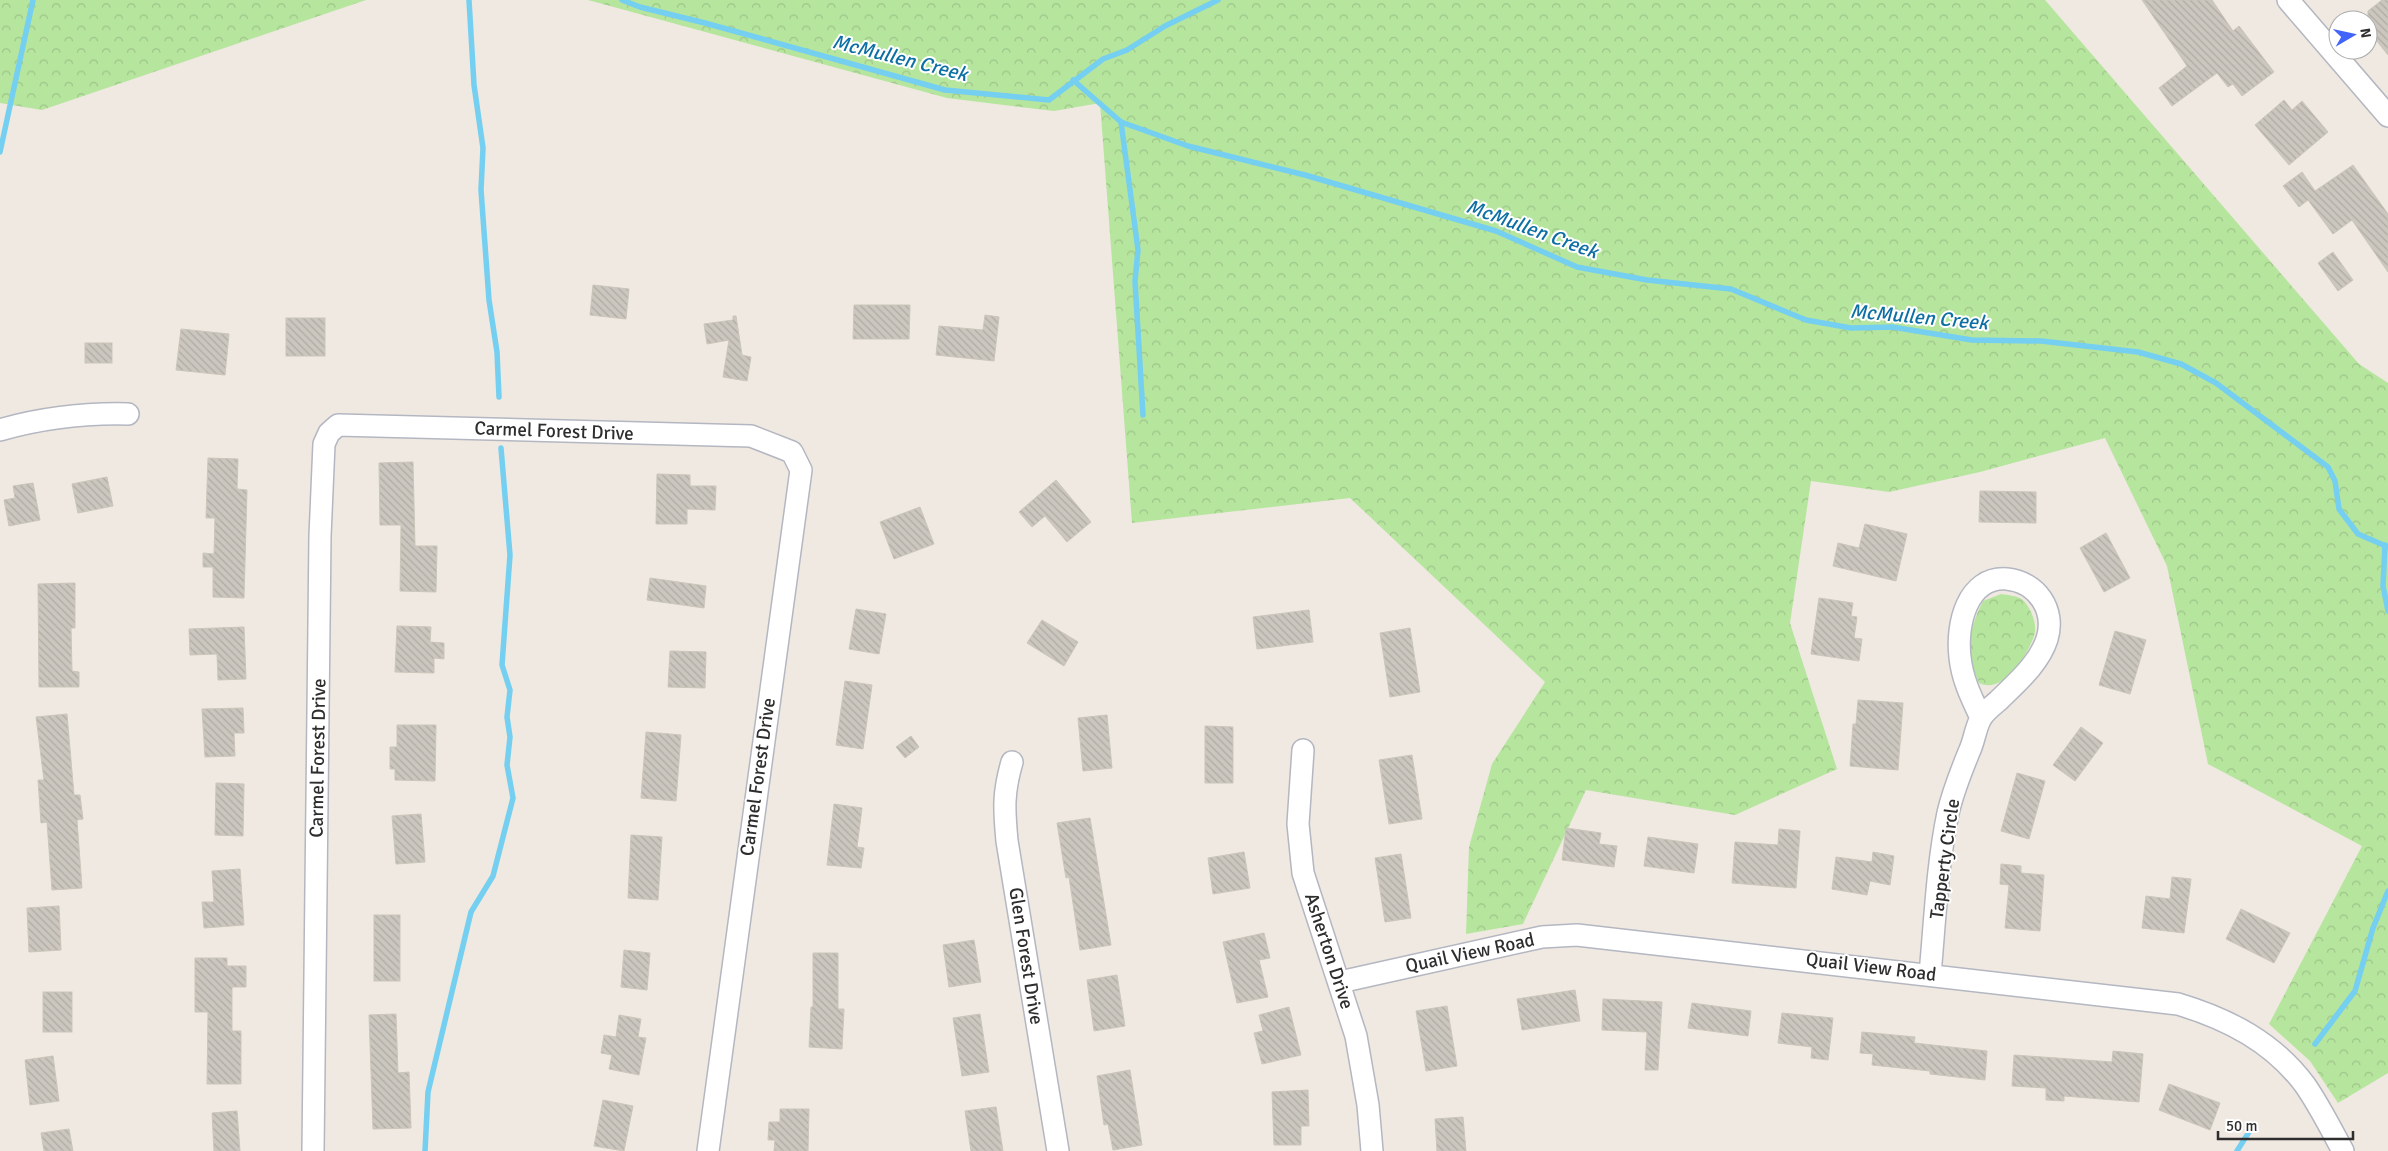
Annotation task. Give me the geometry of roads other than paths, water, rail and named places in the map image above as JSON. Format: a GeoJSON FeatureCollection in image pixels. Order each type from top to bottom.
{"type":"FeatureCollection","features":[{"type":"Feature","properties":{"kind":"street"},"geometry":{"type":"LineString","coordinates":[[2288,0],[2388,116]]}},
{"type":"Feature","properties":{"kind":"street"},"geometry":{"type":"LineString","coordinates":[[0,430],[51,419],[101,414],[128,414]]}},
{"type":"Feature","properties":{"kind":"street","name":"Carmel Forest Drive"},"geometry":{"type":"LineString","coordinates":[[313,1151],[320,536],[324,444],[329,433],[338,425],[751,436],[792,452],[801,470],[708,1151]]}},
{"type":"Feature","properties":{"kind":"street","name":"Tapperty Circle"},"geometry":{"type":"LineString","coordinates":[[1930,974],[1941,854],[1948,812],[1959,774],[1970,751],[1981,718],[2036,660],[2047,638],[2048,616],[2043,600],[2034,589],[2013,580],[1995,578],[1984,583],[1972,596],[1963,615],[1960,658],[1968,691],[1981,718]]}},
{"type":"Feature","properties":{"kind":"street","name":"Asherton Drive"},"geometry":{"type":"LineString","coordinates":[[1303,750],[1298,824],[1303,873],[1340,982],[1361,1059],[1372,1151]]}},
{"type":"Feature","properties":{"kind":"street","name":"Glen Forest Drive"},"geometry":{"type":"LineString","coordinates":[[1012,762],[1005,786],[1006,832],[1058,1151]]}},
{"type":"Feature","properties":{"kind":"street","name":"Quail View Road"},"geometry":{"type":"LineString","coordinates":[[1340,982],[1542,937],[1577,935],[1930,974],[2178,1004],[2210,1014],[2261,1042],[2293,1071],[2306,1087],[2343,1151]]}},
{"type":"Feature","properties":{"kind":"waterway"},"geometry":{"type":"LineString","coordinates":[[0,152],[33,0]]}},
{"type":"Feature","properties":{"kind":"waterway"},"geometry":{"type":"LineString","coordinates":[[469,0],[474,85],[483,148],[481,190],[489,300],[497,352],[499,397]]}},
{"type":"Feature","properties":{"kind":"waterway","name":"McMullen Creek"},"geometry":{"type":"LineString","coordinates":[[622,0],[640,7],[705,23],[945,90],[1049,100],[1103,59],[1127,50],[1165,26],[1218,0]]}},
{"type":"Feature","properties":{"kind":"waterway","name":"McMullen Creek"},"geometry":{"type":"LineString","coordinates":[[1073,80],[1121,122],[1188,146],[1305,175],[1496,231],[1577,267],[1647,280],[1731,289],[1806,320],[1851,328],[1892,327],[1972,340],[2041,341],[2138,352],[2181,364],[2216,383],[2328,467],[2335,481],[2339,509],[2358,534],[2388,547]]}},
{"type":"Feature","properties":{"kind":"waterway"},"geometry":{"type":"LineString","coordinates":[[1121,122],[1138,250],[1135,281],[1143,415]]}},
{"type":"Feature","properties":{"kind":"waterway"},"geometry":{"type":"LineString","coordinates":[[425,1151],[428,1092],[471,912],[493,876],[513,798],[507,765],[510,737],[507,717],[510,690],[502,665],[510,555],[501,448]]}},
{"type":"Feature","properties":{"kind":"waterway"},"geometry":{"type":"LineString","coordinates":[[2385,545],[2383,586],[2388,611]]}},
{"type":"Feature","properties":{"kind":"waterway"},"geometry":{"type":"LineString","coordinates":[[2315,1044],[2355,991],[2373,928],[2388,891]]}},
{"type":"Feature","properties":{"kind":"waterway"},"geometry":{"type":"LineString","coordinates":[[2237,1151],[2254,1124]]}}]}
